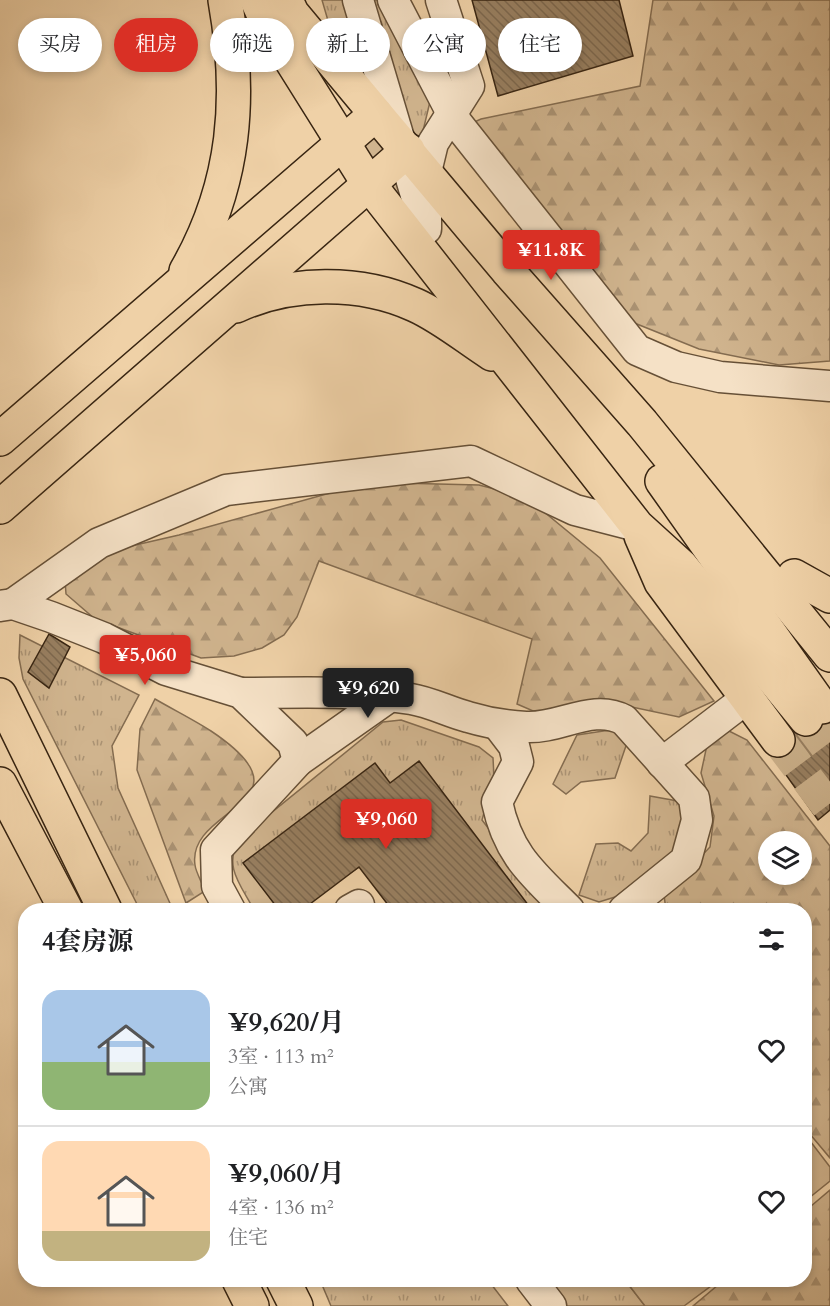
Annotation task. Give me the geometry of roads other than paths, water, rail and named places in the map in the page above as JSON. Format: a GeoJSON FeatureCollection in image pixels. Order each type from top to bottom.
{"type":"FeatureCollection","features":[{"type":"Feature","properties":{"kind":"main road"},"geometry":{"type":"LineString","coordinates":[[177,286],[193,259],[214,211],[231,141],[235,69],[225,0]]}},
{"type":"Feature","properties":{"kind":"main road"},"geometry":{"type":"LineString","coordinates":[[257,0],[266,20],[368,183],[637,526],[681,566],[805,718]]}},
{"type":"Feature","properties":{"kind":"main road"},"geometry":{"type":"LineString","coordinates":[[286,0],[292,13],[507,270],[642,423],[830,655]]}},
{"type":"Feature","properties":{"kind":"main road"},"geometry":{"type":"LineString","coordinates":[[3,435],[376,114]]}},
{"type":"Feature","properties":{"kind":"main road"},"geometry":{"type":"LineString","coordinates":[[0,507],[408,150]]}},
{"type":"Feature","properties":{"kind":"main road"},"geometry":{"type":"LineString","coordinates":[[408,150],[623,434],[674,496],[805,718]]}},
{"type":"Feature","properties":{"kind":"main road"},"geometry":{"type":"LineString","coordinates":[[221,313],[255,298],[301,288],[329,287],[373,292],[416,305],[513,368]]}},
{"type":"Feature","properties":{"kind":"main road"},"geometry":{"type":"LineString","coordinates":[[642,423],[794,576],[830,619]]}},
{"type":"Feature","properties":{"kind":"main road"},"geometry":{"type":"LineString","coordinates":[[637,526],[661,582],[747,698],[805,718]]}},
{"type":"Feature","properties":{"kind":"main road"},"geometry":{"type":"LineString","coordinates":[[794,576],[830,596]]}},
{"type":"Feature","properties":{"kind":"main road"},"geometry":{"type":"LineString","coordinates":[[0,694],[102,903]]}},
{"type":"Feature","properties":{"kind":"main road"},"geometry":{"type":"LineString","coordinates":[[0,784],[62,903]]}},
{"type":"Feature","properties":{"kind":"main road"},"geometry":{"type":"LineString","coordinates":[[242,1287],[252,1306]]}},
{"type":"Feature","properties":{"kind":"main road"},"geometry":{"type":"LineString","coordinates":[[286,1287],[296,1306]]}},
{"type":"Feature","properties":{"kind":"street"},"geometry":{"type":"LineString","coordinates":[[358,0],[426,229],[426,172],[433,143],[469,86],[441,0]]}},
{"type":"Feature","properties":{"kind":"street"},"geometry":{"type":"LineString","coordinates":[[393,0],[457,123],[637,350],[676,367],[720,377],[830,386]]}},
{"type":"Feature","properties":{"kind":"street"},"geometry":{"type":"LineString","coordinates":[[6,605],[99,543],[226,490],[471,461],[575,510],[637,526]]}},
{"type":"Feature","properties":{"kind":"street"},"geometry":{"type":"LineString","coordinates":[[6,605],[104,638],[166,670],[241,693],[350,693],[412,699],[498,725],[534,728],[561,724],[588,714],[613,714],[624,720],[694,798],[697,820],[686,860],[638,903]]}},
{"type":"Feature","properties":{"kind":"street"},"geometry":{"type":"LineString","coordinates":[[241,693],[296,752]]}},
{"type":"Feature","properties":{"kind":"street"},"geometry":{"type":"LineString","coordinates":[[226,903],[217,886],[216,850],[296,752],[389,697]]}},
{"type":"Feature","properties":{"kind":"street"},"geometry":{"type":"LineString","coordinates":[[662,763],[747,698]]}},
{"type":"Feature","properties":{"kind":"street"},"geometry":{"type":"LineString","coordinates":[[561,724],[519,762],[497,802],[502,826],[521,862],[562,903]]}},
{"type":"Feature","properties":{"kind":"street"},"geometry":{"type":"LineString","coordinates":[[498,725],[514,746],[519,762]]}},
{"type":"Feature","properties":{"kind":"street"},"geometry":{"type":"LineString","coordinates":[[536,1287],[551,1306]]}},
{"type":"Feature","properties":{"kind":"tunnel"},"geometry":{"type":"LineString","coordinates":[[806,719],[830,751]]}},
{"type":"Feature","properties":{"kind":"tunnel"},"geometry":{"type":"LineString","coordinates":[[778,740],[830,809]]}}]}
